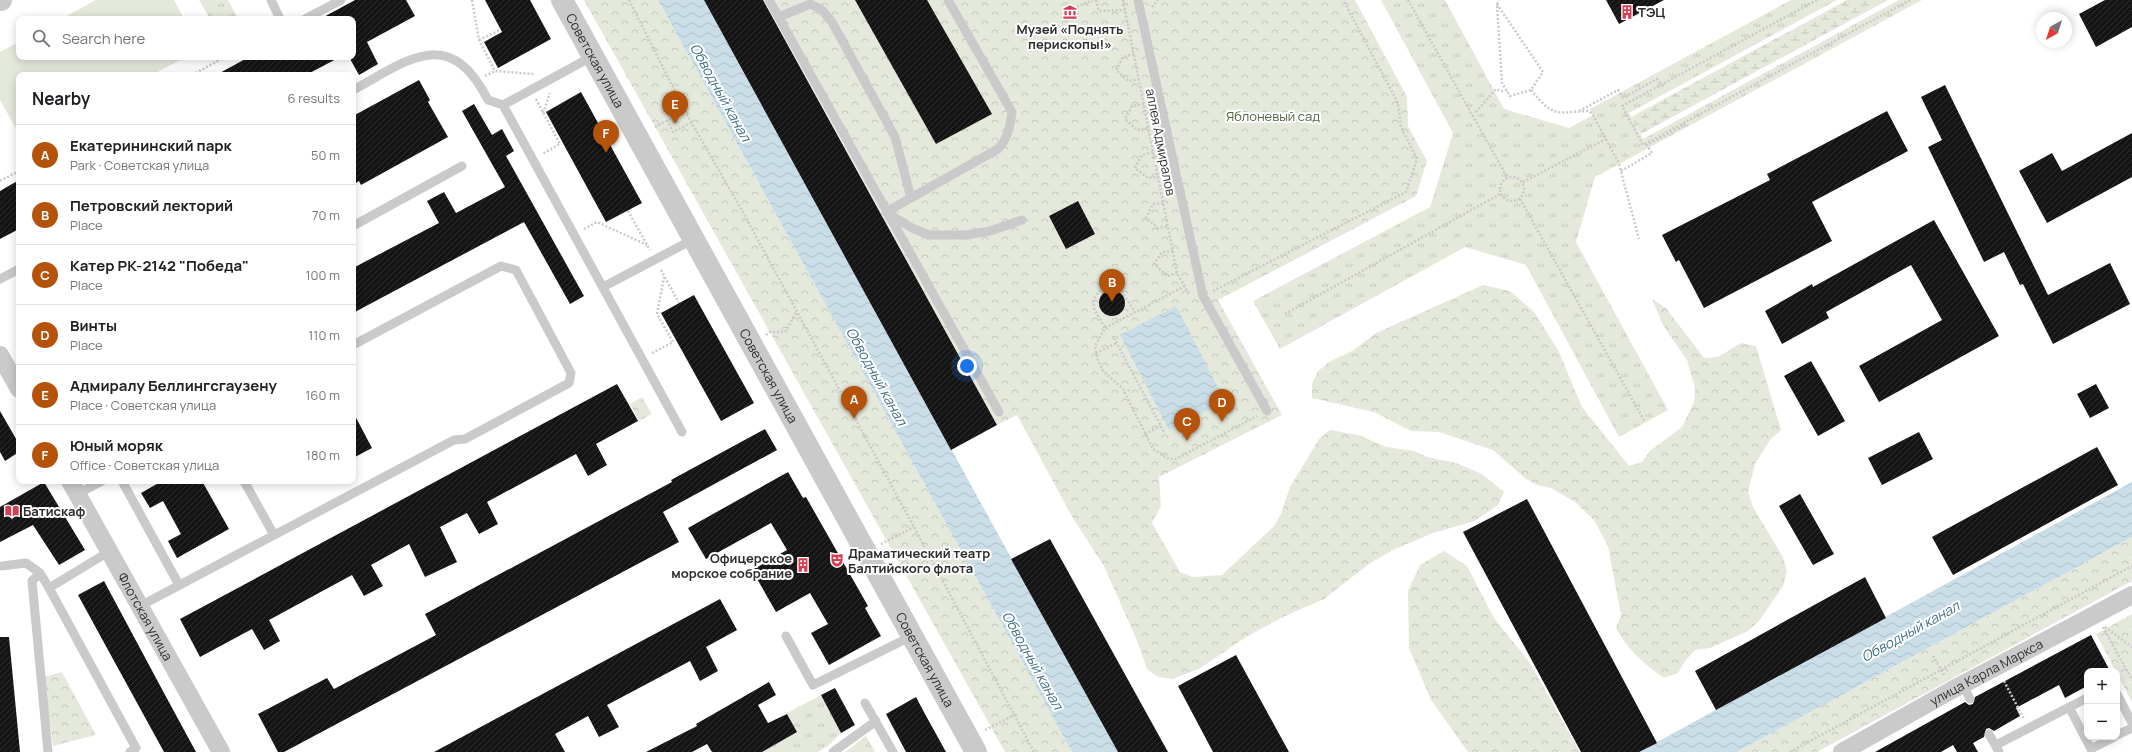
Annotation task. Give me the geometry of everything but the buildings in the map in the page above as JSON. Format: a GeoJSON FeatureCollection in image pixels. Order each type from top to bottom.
{"type":"FeatureCollection","features":[{"type":"Feature","properties":{"kind":"street","name":"Советская улица"},"geometry":{"type":"LineString","coordinates":[[562,0],[976,752]]}},
{"type":"Feature","properties":{"kind":"street"},"geometry":{"type":"LineString","coordinates":[[0,355],[16,384]]}},
{"type":"Feature","properties":{"kind":"street","name":"Флотская улица"},"geometry":{"type":"LineString","coordinates":[[74,488],[221,752]]}},
{"type":"Feature","properties":{"kind":"street","name":"улица Карла Маркса"},"geometry":{"type":"LineString","coordinates":[[1842,752],[1961,691],[1996,666],[2132,595]]}},
{"type":"Feature","properties":{"kind":"lane"},"geometry":{"type":"LineString","coordinates":[[271,0],[279,16]]}},
{"type":"Feature","properties":{"kind":"lane"},"geometry":{"type":"LineString","coordinates":[[311,16],[341,0]]}},
{"type":"Feature","properties":{"kind":"lane"},"geometry":{"type":"LineString","coordinates":[[769,0],[999,412]]}},
{"type":"Feature","properties":{"kind":"lane"},"geometry":{"type":"LineString","coordinates":[[886,212],[998,149],[1006,140],[1012,112],[948,0]]}},
{"type":"Feature","properties":{"kind":"lane"},"geometry":{"type":"LineString","coordinates":[[1138,0],[1202,296],[1267,411]]}},
{"type":"Feature","properties":{"kind":"lane"},"geometry":{"type":"LineString","coordinates":[[779,18],[810,4],[821,9],[832,22],[895,137],[911,198]]}},
{"type":"Feature","properties":{"kind":"lane"},"geometry":{"type":"LineString","coordinates":[[356,88],[416,56],[431,54],[445,56],[462,64],[478,80],[488,100],[503,105],[682,432]]}},
{"type":"Feature","properties":{"kind":"lane"},"geometry":{"type":"LineString","coordinates":[[503,105],[593,56]]}},
{"type":"Feature","properties":{"kind":"lane"},"geometry":{"type":"LineString","coordinates":[[356,224],[462,166]]}},
{"type":"Feature","properties":{"kind":"lane"},"geometry":{"type":"LineString","coordinates":[[886,212],[912,228],[930,235],[967,235],[1022,220]]}},
{"type":"Feature","properties":{"kind":"lane"},"geometry":{"type":"LineString","coordinates":[[603,287],[694,239]]}},
{"type":"Feature","properties":{"kind":"lane"},"geometry":{"type":"LineString","coordinates":[[140,606],[454,440],[465,439],[568,383],[572,374],[516,270],[501,266],[356,344]]}},
{"type":"Feature","properties":{"kind":"lane"},"geometry":{"type":"LineString","coordinates":[[0,279],[16,270]]}},
{"type":"Feature","properties":{"kind":"lane"},"geometry":{"type":"LineString","coordinates":[[74,488],[90,484]]}},
{"type":"Feature","properties":{"kind":"lane"},"geometry":{"type":"LineString","coordinates":[[124,484],[179,585]]}},
{"type":"Feature","properties":{"kind":"lane"},"geometry":{"type":"LineString","coordinates":[[246,484],[274,535]]}},
{"type":"Feature","properties":{"kind":"lane"},"geometry":{"type":"LineString","coordinates":[[49,588],[110,551]]}},
{"type":"Feature","properties":{"kind":"lane"},"geometry":{"type":"LineString","coordinates":[[2,566],[26,563],[40,573],[136,748],[130,752]]}},
{"type":"Feature","properties":{"kind":"lane"},"geometry":{"type":"LineString","coordinates":[[40,573],[32,581],[48,752]]}},
{"type":"Feature","properties":{"kind":"lane"},"geometry":{"type":"LineString","coordinates":[[786,636],[813,685],[912,636]]}},
{"type":"Feature","properties":{"kind":"lane"},"geometry":{"type":"LineString","coordinates":[[1989,734],[1998,748],[2029,728],[2084,700]]}},
{"type":"Feature","properties":{"kind":"lane"},"geometry":{"type":"LineString","coordinates":[[2120,700],[2132,723]]}},
{"type":"Feature","properties":{"kind":"lane"},"geometry":{"type":"LineString","coordinates":[[865,703],[894,752]]}},
{"type":"Feature","properties":{"kind":"lane"},"geometry":{"type":"LineString","coordinates":[[2069,707],[2084,736]]}},
{"type":"Feature","properties":{"kind":"lane"},"geometry":{"type":"LineString","coordinates":[[833,752],[876,721]]}},
{"type":"Feature","properties":{"kind":"lane"},"geometry":{"type":"LineString","coordinates":[[2120,734],[2132,728]]}},
{"type":"Feature","properties":{"kind":"lane"},"geometry":{"type":"LineString","coordinates":[[2086,740],[2091,749],[2108,740]]}},
{"type":"Feature","properties":{"kind":"path"},"geometry":{"type":"LineString","coordinates":[[472,0],[479,40],[496,71],[556,76],[543,113]]}},
{"type":"Feature","properties":{"kind":"path"},"geometry":{"type":"LineString","coordinates":[[629,0],[691,123],[740,207],[796,313],[914,527],[1034,752]]}},
{"type":"Feature","properties":{"kind":"path"},"geometry":{"type":"LineString","coordinates":[[1077,7],[1095,0],[1099,11],[1125,10]]}},
{"type":"Feature","properties":{"kind":"path","name":"аллея Адмиралов"},"geometry":{"type":"LineString","coordinates":[[1123,0],[1177,273],[1193,301],[1202,296]]}},
{"type":"Feature","properties":{"kind":"path"},"geometry":{"type":"LineString","coordinates":[[1202,296],[1406,192],[1417,159],[1401,126],[1398,103],[1343,0]]}},
{"type":"Feature","properties":{"kind":"path"},"geometry":{"type":"LineString","coordinates":[[1408,0],[1507,177]]}},
{"type":"Feature","properties":{"kind":"path"},"geometry":{"type":"LineString","coordinates":[[1497,4],[1543,72],[1531,90],[1510,96],[1502,83],[1497,4],[1499,0]]}},
{"type":"Feature","properties":{"kind":"path"},"geometry":{"type":"LineString","coordinates":[[1817,0],[1622,106],[1643,145],[1910,0]]}},
{"type":"Feature","properties":{"kind":"path"},"geometry":{"type":"LineString","coordinates":[[479,40],[498,30],[500,34]]}},
{"type":"Feature","properties":{"kind":"path"},"geometry":{"type":"LineString","coordinates":[[1134,54],[1122,57],[1116,70],[1128,81],[1139,79]]}},
{"type":"Feature","properties":{"kind":"path"},"geometry":{"type":"LineString","coordinates":[[198,72],[220,60]]}},
{"type":"Feature","properties":{"kind":"path"},"geometry":{"type":"LineString","coordinates":[[1578,112],[1618,90],[1623,98],[1658,79],[1661,85]]}},
{"type":"Feature","properties":{"kind":"path"},"geometry":{"type":"LineString","coordinates":[[1476,112],[1496,89],[1502,91],[1507,90]]}},
{"type":"Feature","properties":{"kind":"path"},"geometry":{"type":"LineString","coordinates":[[530,90],[560,144],[533,159]]}},
{"type":"Feature","properties":{"kind":"path"},"geometry":{"type":"LineString","coordinates":[[1531,90],[1546,108],[1562,114],[1589,111],[1593,115],[1620,164],[1639,239]]}},
{"type":"Feature","properties":{"kind":"path"},"geometry":{"type":"LineString","coordinates":[[1144,104],[1132,106],[1125,119],[1137,130],[1148,128]]}},
{"type":"Feature","properties":{"kind":"path"},"geometry":{"type":"LineString","coordinates":[[655,127],[685,111]]}},
{"type":"Feature","properties":{"kind":"path"},"geometry":{"type":"LineString","coordinates":[[667,120],[673,132],[691,123]]}},
{"type":"Feature","properties":{"kind":"path"},"geometry":{"type":"LineString","coordinates":[[1621,171],[1652,153],[1648,145],[1685,125],[1684,123]]}},
{"type":"Feature","properties":{"kind":"path"},"geometry":{"type":"LineString","coordinates":[[1524,182],[1606,139]]}},
{"type":"Feature","properties":{"kind":"path"},"geometry":{"type":"LineString","coordinates":[[1153,152],[1142,154],[1135,168],[1148,178],[1158,177]]}},
{"type":"Feature","properties":{"kind":"path"},"geometry":{"type":"LineString","coordinates":[[0,181],[16,172]]}},
{"type":"Feature","properties":{"kind":"path"},"geometry":{"type":"LineString","coordinates":[[1516,176],[1524,182],[1525,192],[1520,199],[1509,201],[1500,194],[1500,184],[1507,177],[1516,176]]}},
{"type":"Feature","properties":{"kind":"path"},"geometry":{"type":"LineString","coordinates":[[1285,314],[1500,194]]}},
{"type":"Feature","properties":{"kind":"path"},"geometry":{"type":"LineString","coordinates":[[1520,199],[1645,422]]}},
{"type":"Feature","properties":{"kind":"path"},"geometry":{"type":"LineString","coordinates":[[1163,203],[1153,204],[1146,218],[1158,228],[1168,226]]}},
{"type":"Feature","properties":{"kind":"path"},"geometry":{"type":"LineString","coordinates":[[574,235],[597,222],[647,245]]}},
{"type":"Feature","properties":{"kind":"path"},"geometry":{"type":"LineString","coordinates":[[1173,251],[1162,252],[1154,264],[1167,276],[1177,273]]}},
{"type":"Feature","properties":{"kind":"path"},"geometry":{"type":"LineString","coordinates":[[642,359],[672,342],[657,314],[664,276]]}},
{"type":"Feature","properties":{"kind":"path"},"geometry":{"type":"LineString","coordinates":[[1184,286],[1105,328],[1095,346],[1102,370],[1117,383],[1124,392],[1153,450],[1169,459],[1176,459],[1258,416],[1254,409]]}},
{"type":"Feature","properties":{"kind":"path"},"geometry":{"type":"LineString","coordinates":[[1105,328],[1094,308],[1095,301],[1101,290],[1107,287],[1121,290],[1135,312]]}},
{"type":"Feature","properties":{"kind":"path"},"geometry":{"type":"LineString","coordinates":[[764,336],[770,332],[785,332],[796,313]]}},
{"type":"Feature","properties":{"kind":"path"},"geometry":{"type":"LineString","coordinates":[[1114,338],[1164,432]]}},
{"type":"Feature","properties":{"kind":"path"},"geometry":{"type":"LineString","coordinates":[[1096,353],[1117,343]]}},
{"type":"Feature","properties":{"kind":"path"},"geometry":{"type":"LineString","coordinates":[[1124,392],[1131,389]]}},
{"type":"Feature","properties":{"kind":"path"},"geometry":{"type":"LineString","coordinates":[[1145,434],[1161,426]]}},
{"type":"Feature","properties":{"kind":"path"},"geometry":{"type":"LineString","coordinates":[[881,544],[914,527]]}},
{"type":"Feature","properties":{"kind":"path"},"geometry":{"type":"LineString","coordinates":[[1790,752],[2132,566]]}},
{"type":"Feature","properties":{"kind":"path"},"geometry":{"type":"LineString","coordinates":[[2132,647],[2102,626],[2132,680]]}},
{"type":"Feature","properties":{"kind":"path"},"geometry":{"type":"LineString","coordinates":[[1933,656],[1941,670],[1961,691]]}},
{"type":"Feature","properties":{"kind":"path"},"geometry":{"type":"LineString","coordinates":[[1996,666],[2029,728]]}},
{"type":"Feature","properties":{"kind":"path"},"geometry":{"type":"LineString","coordinates":[[984,730],[1014,715]]}},
{"type":"Feature","properties":{"kind":"green space"},"geometry":{"type":"Polygon","coordinates":[[[96,0],[174,0],[182,16],[67,16],[96,0]]]}},
{"type":"Feature","properties":{"kind":"green space"},"geometry":{"type":"Polygon","coordinates":[[[199,0],[228,0],[236,16],[208,16],[199,0]]]}},
{"type":"Feature","properties":{"kind":"green space"},"geometry":{"type":"Polygon","coordinates":[[[584,0],[658,0],[1072,752],[1005,752],[584,0]]]}},
{"type":"Feature","properties":{"kind":"green space","name":"Яблоневый сад"},"geometry":{"type":"Polygon","coordinates":[[[764,0],[1355,0],[1407,97],[1408,126],[1427,161],[1416,196],[1218,300],[1282,415],[1159,477],[1161,506],[1152,523],[1180,572],[1193,577],[1222,575],[1274,526],[1281,514],[1290,487],[1319,439],[1330,430],[1359,435],[1386,447],[1414,451],[1427,457],[1456,463],[1482,474],[1504,492],[1498,505],[1475,521],[1433,533],[1393,550],[1369,564],[1324,599],[1283,617],[1246,637],[1199,669],[1172,679],[1158,677],[1147,669],[1138,643],[1104,566],[1074,520],[1017,415],[997,425],[764,0]]]}},
{"type":"Feature","properties":{"kind":"green space"},"geometry":{"type":"Polygon","coordinates":[[[1381,0],[1445,0],[1504,109],[1569,128],[1593,115],[1590,109],[1791,0],[1837,0],[1629,113],[1643,139],[1899,0],[1922,0],[1595,177],[1576,242],[1668,410],[1619,437],[1526,265],[1465,247],[1280,349],[1253,301],[1430,207],[1453,133],[1381,0]]]}},
{"type":"Feature","properties":{"kind":"green space"},"geometry":{"type":"Polygon","coordinates":[[[1847,0],[1888,0],[1641,134],[1631,117],[1847,0]]]}},
{"type":"Feature","properties":{"kind":"green space"},"geometry":{"type":"Polygon","coordinates":[[[16,44],[16,60],[180,60],[158,72],[16,72],[16,129],[0,100],[0,52],[16,44]]]}},
{"type":"Feature","properties":{"kind":"green space"},"geometry":{"type":"Polygon","coordinates":[[[1483,285],[1510,291],[1534,312],[1558,350],[1582,407],[1629,466],[1642,462],[1650,451],[1682,427],[1694,402],[1695,388],[1687,360],[1663,325],[1652,299],[1666,308],[1704,358],[1718,357],[1741,343],[1756,346],[1781,430],[1770,440],[1755,464],[1748,492],[1753,507],[1783,557],[1787,571],[1783,586],[1759,621],[1748,631],[1710,648],[1695,650],[1685,661],[1678,673],[1664,678],[1637,656],[1616,628],[1621,615],[1608,546],[1594,520],[1575,502],[1551,488],[1537,485],[1526,479],[1493,450],[1439,432],[1411,431],[1374,412],[1312,398],[1312,384],[1318,371],[1329,362],[1354,350],[1376,333],[1483,285]]]}},
{"type":"Feature","properties":{"kind":"green space"},"geometry":{"type":"Polygon","coordinates":[[[642,397],[652,414],[639,421],[630,404],[642,397]]]}},
{"type":"Feature","properties":{"kind":"green space"},"geometry":{"type":"Polygon","coordinates":[[[2132,537],[2132,581],[1817,752],[1737,752],[2132,537]]]}},
{"type":"Feature","properties":{"kind":"green space"},"geometry":{"type":"Polygon","coordinates":[[[1444,551],[1467,566],[1494,618],[1530,663],[1580,752],[1468,752],[1431,700],[1409,648],[1408,591],[1420,565],[1444,551]]]}},
{"type":"Feature","properties":{"kind":"green space"},"geometry":{"type":"Polygon","coordinates":[[[2132,614],[2132,702],[2120,679],[2120,668],[2114,668],[2096,634],[2132,614]]]}},
{"type":"Feature","properties":{"kind":"green space"},"geometry":{"type":"Polygon","coordinates":[[[62,672],[96,735],[53,746],[44,677],[62,672]]]}},
{"type":"Feature","properties":{"kind":"green space"},"geometry":{"type":"Polygon","coordinates":[[[821,695],[841,733],[828,746],[818,752],[762,752],[797,732],[787,713],[821,695]]]}},
{"type":"Feature","properties":{"kind":"green space"},"geometry":{"type":"Polygon","coordinates":[[[866,736],[875,752],[845,752],[866,736]]]}},
{"type":"Feature","properties":{"kind":"water","name":"Обводный канал"},"geometry":{"type":"Polygon","coordinates":[[[658,0],[704,0],[1118,752],[1072,752],[658,0]]]}},
{"type":"Feature","properties":{"kind":"water"},"geometry":{"type":"Polygon","coordinates":[[[1176,306],[1225,401],[1169,430],[1120,335],[1176,306]]]}},
{"type":"Feature","properties":{"kind":"water","name":"Обводный канал"},"geometry":{"type":"Polygon","coordinates":[[[2132,482],[2132,537],[1737,752],[1639,752],[2132,482]]]}},
{"type":"Feature","properties":{"kind":"place","name":"Музей «Поднять перископы!»"},"geometry":{"type":"Point","coordinates":[1070,12]}},
{"type":"Feature","properties":{"kind":"place","name":"ТЭЦ"},"geometry":{"type":"Point","coordinates":[1627,12]}},
{"type":"Feature","properties":{"kind":"place","name":"Адмиралу Беллингсгаузену"},"geometry":{"type":"Point","coordinates":[675,124]}},
{"type":"Feature","properties":{"kind":"place","name":"Юный моряк"},"geometry":{"type":"Point","coordinates":[606,153]}},
{"type":"Feature","properties":{"kind":"place","name":"Петровский лекторий"},"geometry":{"type":"Point","coordinates":[1112,302]}},
{"type":"Feature","properties":{"kind":"place","name":"Екатерининский парк"},"geometry":{"type":"Point","coordinates":[854,419]}},
{"type":"Feature","properties":{"kind":"place","name":"Винты"},"geometry":{"type":"Point","coordinates":[1222,422]}},
{"type":"Feature","properties":{"kind":"place","name":"Катер РК-2142 \"Победа\""},"geometry":{"type":"Point","coordinates":[1187,441]}},
{"type":"Feature","properties":{"kind":"place","name":"Батискаф"},"geometry":{"type":"Point","coordinates":[12,511]}},
{"type":"Feature","properties":{"kind":"place","name":"Драматический театр Балтийского флота"},"geometry":{"type":"Point","coordinates":[837,560]}},
{"type":"Feature","properties":{"kind":"place","name":"Офицерское морское собрание"},"geometry":{"type":"Point","coordinates":[803,565]}}]}
